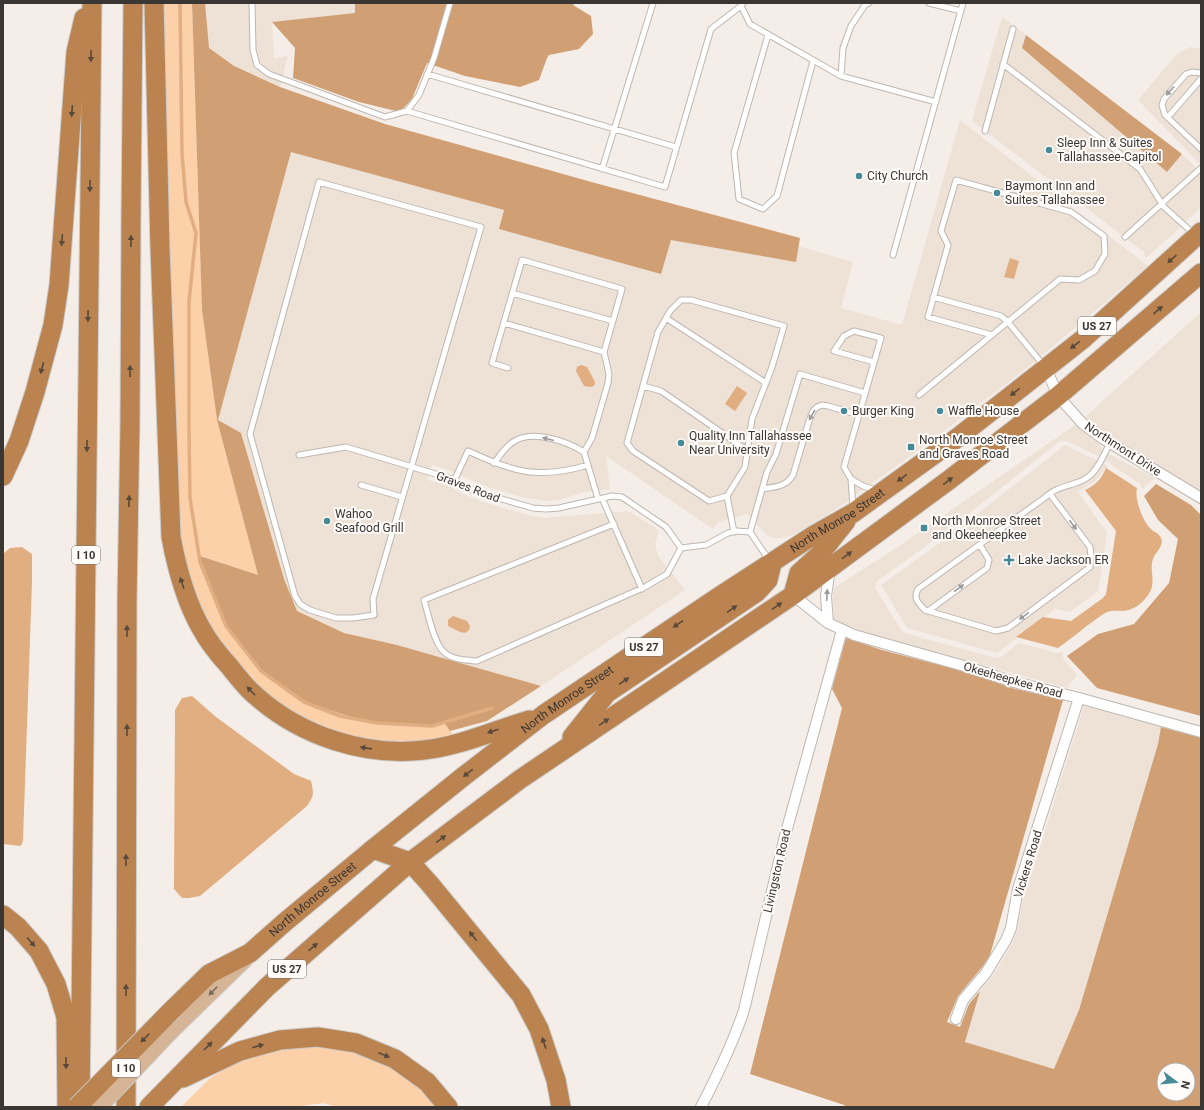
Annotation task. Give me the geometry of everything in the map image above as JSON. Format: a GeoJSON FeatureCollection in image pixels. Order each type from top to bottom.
{"type":"FeatureCollection","features":[{"type":"Feature","properties":{"kind":"highway"},"geometry":{"type":"LineString","coordinates":[[3,476],[19,441],[36,392],[53,325],[59,285],[76,52],[87,3]]}},
{"type":"Feature","properties":{"kind":"highway","name":"I 10"},"geometry":{"type":"LineString","coordinates":[[79,1107],[92,3]]}},
{"type":"Feature","properties":{"kind":"highway","name":"I 10"},"geometry":{"type":"LineString","coordinates":[[126,1107],[127,601],[130,422],[130,215],[133,3]]}},
{"type":"Feature","properties":{"kind":"highway"},"geometry":{"type":"LineString","coordinates":[[154,3],[160,248],[171,537],[177,567],[187,597],[202,629],[217,653],[256,696],[286,718],[318,734],[344,744],[361,748],[394,751],[424,750],[444,747],[543,715]]}},
{"type":"Feature","properties":{"kind":"highway","name":"North Monroe Street"},"geometry":{"type":"LineString","coordinates":[[250,954],[285,922],[373,849],[543,715],[720,596],[772,564],[814,535],[853,513],[957,438],[1083,339],[1200,236]]}},
{"type":"Feature","properties":{"kind":"highway","name":"US 27"},"geometry":{"type":"LineString","coordinates":[[149,1107],[267,987],[410,862],[519,780],[793,595],[950,480],[1058,396],[1201,273]]}},
{"type":"Feature","properties":{"kind":"highway"},"geometry":{"type":"LineString","coordinates":[[793,595],[799,573],[820,554],[853,513]]}},
{"type":"Feature","properties":{"kind":"highway"},"geometry":{"type":"LineString","coordinates":[[561,751],[607,693],[757,592],[768,580],[772,564]]}},
{"type":"Feature","properties":{"kind":"highway"},"geometry":{"type":"LineString","coordinates":[[373,849],[410,862],[521,994],[539,1029],[556,1080],[560,1107]]}},
{"type":"Feature","properties":{"kind":"highway"},"geometry":{"type":"LineString","coordinates":[[3,915],[18,927],[39,951],[56,984],[66,1018],[67,1107]]}},
{"type":"Feature","properties":{"kind":"highway"},"geometry":{"type":"LineString","coordinates":[[79,1107],[172,1010],[209,974],[250,954]]}},
{"type":"Feature","properties":{"kind":"highway"},"geometry":{"type":"LineString","coordinates":[[171,1083],[240,1051],[280,1040],[318,1037],[356,1043],[395,1059],[427,1082],[448,1107]]}},
{"type":"Feature","properties":{"kind":"main road","name":"North Monroe Street"},"geometry":{"type":"LineString","coordinates":[[99,1107],[171,1031],[250,954]]}},
{"type":"Feature","properties":{"kind":"street","name":"Northmont Drive"},"geometry":{"type":"LineString","coordinates":[[1046,368],[1058,396],[1083,424],[1110,443],[1201,498]]}},
{"type":"Feature","properties":{"kind":"street"},"geometry":{"type":"LineString","coordinates":[[828,623],[826,596],[830,568]]}},
{"type":"Feature","properties":{"kind":"street","name":"Okeeheepkee Road"},"geometry":{"type":"LineString","coordinates":[[793,595],[828,623],[842,630],[884,644],[964,666],[1014,682],[1079,698],[1201,732]]}},
{"type":"Feature","properties":{"kind":"street","name":"Livingston Road"},"geometry":{"type":"LineString","coordinates":[[701,1107],[720,1070],[744,1010],[785,836],[842,630]]}},
{"type":"Feature","properties":{"kind":"street","name":"Vickers Road"},"geometry":{"type":"LineString","coordinates":[[956,1019],[963,1000],[986,973],[1006,940],[1011,928],[1018,889],[1079,698]]}},
{"type":"Feature","properties":{"kind":"lane"},"geometry":{"type":"LineString","coordinates":[[252,3],[253,50],[258,65],[268,74],[385,117],[407,111],[664,187],[711,29],[742,5],[750,24],[840,76],[936,102]]}},
{"type":"Feature","properties":{"kind":"lane"},"geometry":{"type":"LineString","coordinates":[[407,111],[419,95],[434,58],[450,3]]}},
{"type":"Feature","properties":{"kind":"lane"},"geometry":{"type":"LineString","coordinates":[[602,169],[653,3]]}},
{"type":"Feature","properties":{"kind":"lane"},"geometry":{"type":"LineString","coordinates":[[840,76],[843,48],[851,26],[865,5],[869,3]]}},
{"type":"Feature","properties":{"kind":"lane"},"geometry":{"type":"LineString","coordinates":[[929,3],[961,11]]}},
{"type":"Feature","properties":{"kind":"lane"},"geometry":{"type":"LineString","coordinates":[[893,255],[963,3]]}},
{"type":"Feature","properties":{"kind":"lane"},"geometry":{"type":"LineString","coordinates":[[985,131],[1013,29]]}},
{"type":"Feature","properties":{"kind":"lane"},"geometry":{"type":"LineString","coordinates":[[768,35],[734,153],[739,199],[763,209],[777,196],[813,61]]}},
{"type":"Feature","properties":{"kind":"lane"},"geometry":{"type":"LineString","coordinates":[[1003,64],[1140,169],[1162,204],[1200,236]]}},
{"type":"Feature","properties":{"kind":"lane"},"geometry":{"type":"LineString","coordinates":[[1201,73],[1192,72],[1186,74],[1164,99],[1162,105],[1163,112],[1201,148]]}},
{"type":"Feature","properties":{"kind":"lane"},"geometry":{"type":"LineString","coordinates":[[427,74],[676,147]]}},
{"type":"Feature","properties":{"kind":"lane"},"geometry":{"type":"LineString","coordinates":[[1168,117],[1201,79]]}},
{"type":"Feature","properties":{"kind":"lane"},"geometry":{"type":"LineString","coordinates":[[1125,237],[1201,168]]}},
{"type":"Feature","properties":{"kind":"lane"},"geometry":{"type":"LineString","coordinates":[[919,395],[1008,322],[1060,279],[1079,280],[1094,271],[1105,254],[1104,236],[1071,212],[956,180],[941,230],[948,245],[928,317],[992,335]]}},
{"type":"Feature","properties":{"kind":"lane"},"geometry":{"type":"LineString","coordinates":[[319,182],[481,227],[402,497],[373,599],[374,615],[353,618],[336,618],[310,610],[300,604],[295,596],[250,434],[319,182]]}},
{"type":"Feature","properties":{"kind":"lane"},"geometry":{"type":"LineString","coordinates":[[508,368],[492,363],[522,260],[622,289],[604,352],[609,374],[608,383],[592,438],[584,452]]}},
{"type":"Feature","properties":{"kind":"lane"},"geometry":{"type":"LineString","coordinates":[[512,293],[613,321]]}},
{"type":"Feature","properties":{"kind":"lane"},"geometry":{"type":"LineString","coordinates":[[933,297],[1001,316],[1008,322],[1046,368]]}},
{"type":"Feature","properties":{"kind":"lane"},"geometry":{"type":"LineString","coordinates":[[681,300],[691,300],[784,326],[766,383],[752,419],[745,467],[726,496],[709,501],[633,451],[627,443],[658,332],[670,311],[681,300]]}},
{"type":"Feature","properties":{"kind":"lane"},"geometry":{"type":"LineString","coordinates":[[666,318],[766,383]]}},
{"type":"Feature","properties":{"kind":"lane"},"geometry":{"type":"LineString","coordinates":[[504,323],[604,352]]}},
{"type":"Feature","properties":{"kind":"lane"},"geometry":{"type":"LineString","coordinates":[[853,513],[851,479],[844,467],[881,338],[854,331],[844,336],[834,351],[874,362]]}},
{"type":"Feature","properties":{"kind":"lane"},"geometry":{"type":"LineString","coordinates":[[750,532],[767,472],[776,454],[800,374],[865,393]]}},
{"type":"Feature","properties":{"kind":"lane"},"geometry":{"type":"LineString","coordinates":[[643,386],[661,392],[748,450]]}},
{"type":"Feature","properties":{"kind":"lane"},"geometry":{"type":"LineString","coordinates":[[762,489],[780,486],[790,481],[811,416],[817,408],[822,405],[828,406],[859,415]]}},
{"type":"Feature","properties":{"kind":"lane"},"geometry":{"type":"LineString","coordinates":[[494,463],[506,448],[513,442],[525,436],[539,437],[568,444],[584,452],[600,499],[614,524],[642,589]]}},
{"type":"Feature","properties":{"kind":"lane"},"geometry":{"type":"LineString","coordinates":[[1050,494],[1090,547],[1092,557],[1090,567],[1008,628],[996,631],[925,610],[916,599],[918,589],[1055,490],[1088,477],[1094,471],[1110,443]]}},
{"type":"Feature","properties":{"kind":"lane","name":"Graves Road"},"geometry":{"type":"LineString","coordinates":[[299,455],[346,447],[454,480],[477,492],[533,508],[546,510],[612,496],[622,497],[666,527],[681,548]]}},
{"type":"Feature","properties":{"kind":"lane"},"geometry":{"type":"LineString","coordinates":[[454,480],[468,451],[494,463],[528,473],[568,471],[588,465]]}},
{"type":"Feature","properties":{"kind":"lane"},"geometry":{"type":"LineString","coordinates":[[851,479],[863,486],[882,493]]}},
{"type":"Feature","properties":{"kind":"lane"},"geometry":{"type":"LineString","coordinates":[[361,485],[402,497]]}},
{"type":"Feature","properties":{"kind":"lane"},"geometry":{"type":"LineString","coordinates":[[726,496],[734,532]]}},
{"type":"Feature","properties":{"kind":"lane"},"geometry":{"type":"LineString","coordinates":[[614,524],[424,600],[438,644],[444,652],[452,657],[477,661],[642,589],[667,574],[681,548],[706,545],[728,533],[750,532]]}},
{"type":"Feature","properties":{"kind":"lane"},"geometry":{"type":"LineString","coordinates":[[750,532],[772,564]]}},
{"type":"Feature","properties":{"kind":"lane"},"geometry":{"type":"LineString","coordinates":[[928,611],[988,568],[989,560],[980,544]]}},
{"type":"Feature","properties":{"kind":"shaded area"},"geometry":{"type":"Polygon","coordinates":[[[158,3],[192,3],[202,310],[217,420],[258,575],[198,555],[432,726],[445,722],[453,735],[454,740],[374,745],[288,714],[219,648],[180,560],[158,3]]]}},
{"type":"Feature","properties":{"kind":"shaded area"},"geometry":{"type":"Polygon","coordinates":[[[192,3],[205,3],[209,48],[234,66],[280,87],[385,124],[595,183],[800,238],[796,262],[671,240],[661,274],[499,229],[504,210],[291,152],[218,420],[241,433],[284,579],[297,611],[344,633],[397,645],[541,686],[487,721],[450,731],[444,722],[432,726],[377,723],[361,720],[304,702],[261,671],[226,626],[197,555],[258,575],[217,420],[202,310],[192,3]]]}},
{"type":"Feature","properties":{"kind":"shaded area"},"geometry":{"type":"Polygon","coordinates":[[[205,3],[355,3],[355,13],[272,22],[274,58],[288,56],[280,87],[234,66],[208,48],[205,3]]]}},
{"type":"Feature","properties":{"kind":"shaded area"},"geometry":{"type":"Polygon","coordinates":[[[355,3],[577,3],[573,5],[591,16],[593,34],[579,49],[549,55],[539,80],[520,87],[465,76],[427,63],[412,99],[400,112],[359,102],[293,78],[295,48],[272,22],[355,13],[355,3]]]}},
{"type":"Feature","properties":{"kind":"shaded area"},"geometry":{"type":"Polygon","coordinates":[[[1002,17],[1026,35],[1022,48],[1167,172],[1182,154],[1201,173],[1201,207],[1146,258],[1144,252],[972,121],[1002,17]]]}},
{"type":"Feature","properties":{"kind":"shaded area"},"geometry":{"type":"Polygon","coordinates":[[[1026,35],[1182,154],[1167,172],[1022,48],[1026,35]]]}},
{"type":"Feature","properties":{"kind":"shaded area"},"geometry":{"type":"Polygon","coordinates":[[[1190,47],[1201,49],[1201,165],[1138,100],[1177,54],[1190,47]]]}},
{"type":"Feature","properties":{"kind":"shaded area"},"geometry":{"type":"Polygon","coordinates":[[[960,120],[1148,266],[1032,364],[931,441],[839,507],[793,535],[782,538],[772,538],[765,533],[747,514],[719,522],[713,529],[606,456],[610,489],[585,492],[558,500],[545,501],[497,490],[477,483],[447,469],[432,465],[428,480],[449,486],[463,494],[483,502],[528,515],[544,518],[628,511],[656,528],[658,534],[655,543],[658,556],[685,590],[541,686],[397,645],[344,633],[297,611],[258,575],[217,420],[291,151],[504,210],[499,229],[679,212],[853,262],[841,308],[902,325],[960,120]]]}},
{"type":"Feature","properties":{"kind":"shaded area"},"geometry":{"type":"Polygon","coordinates":[[[1010,258],[1019,261],[1014,279],[1004,277],[1010,258]]]}},
{"type":"Feature","properties":{"kind":"shaded area"},"geometry":{"type":"Polygon","coordinates":[[[1201,312],[1201,491],[1105,433],[1085,417],[1201,312]]]}},
{"type":"Feature","properties":{"kind":"shaded area"},"geometry":{"type":"Polygon","coordinates":[[[581,365],[587,367],[595,382],[594,386],[584,386],[576,371],[577,367],[581,365]]]}},
{"type":"Feature","properties":{"kind":"shaded area"},"geometry":{"type":"Polygon","coordinates":[[[737,386],[747,393],[735,411],[725,404],[737,386]]]}},
{"type":"Feature","properties":{"kind":"shaded area"},"geometry":{"type":"Polygon","coordinates":[[[1075,425],[1096,441],[1105,452],[1157,479],[1152,480],[1142,489],[1140,484],[1112,465],[1110,462],[1067,441],[1060,441],[947,531],[877,581],[875,588],[901,630],[905,633],[995,658],[1001,657],[1019,643],[1057,653],[1063,652],[1063,659],[1077,675],[1067,688],[885,638],[856,629],[834,619],[834,588],[896,548],[1075,425]]]}},
{"type":"Feature","properties":{"kind":"shaded area","name":"Lake Jackson ER"},"geometry":{"type":"Polygon","coordinates":[[[1065,445],[1108,466],[1095,481],[1078,492],[1107,533],[1098,591],[1070,612],[1055,609],[997,653],[907,628],[881,585],[951,535],[1065,445]]]}},
{"type":"Feature","properties":{"kind":"shaded area"},"geometry":{"type":"Polygon","coordinates":[[[1106,468],[1137,488],[1136,492],[1138,504],[1145,522],[1161,538],[1162,541],[1160,547],[1154,556],[1152,563],[1152,588],[1150,592],[1142,602],[1131,609],[1105,613],[1058,648],[1016,637],[1043,617],[1071,621],[1103,598],[1106,594],[1116,531],[1085,490],[1098,481],[1106,468]]]}},
{"type":"Feature","properties":{"kind":"shaded area"},"geometry":{"type":"Polygon","coordinates":[[[1156,484],[1191,505],[1201,515],[1201,716],[1097,688],[1067,656],[1098,634],[1134,624],[1169,583],[1178,539],[1158,520],[1144,496],[1156,484]]]}},
{"type":"Feature","properties":{"kind":"shaded area"},"geometry":{"type":"Polygon","coordinates":[[[22,547],[32,554],[32,582],[23,840],[20,846],[3,844],[3,554],[10,548],[22,547]]]}},
{"type":"Feature","properties":{"kind":"shaded area"},"geometry":{"type":"Polygon","coordinates":[[[453,616],[467,621],[470,626],[469,630],[465,633],[448,626],[448,620],[453,616]]]}},
{"type":"Feature","properties":{"kind":"shaded area"},"geometry":{"type":"Polygon","coordinates":[[[846,638],[882,650],[962,671],[1012,688],[1063,700],[990,955],[983,966],[958,996],[947,1022],[960,1027],[969,1004],[980,991],[965,1042],[1054,1069],[1079,1010],[1158,744],[1161,727],[1201,738],[1201,1107],[846,1107],[844,1105],[750,1074],[842,708],[832,689],[846,638]]]}},
{"type":"Feature","properties":{"kind":"shaded area"},"geometry":{"type":"Polygon","coordinates":[[[192,696],[216,717],[294,774],[311,781],[313,792],[311,800],[307,806],[200,896],[182,898],[174,889],[175,710],[182,698],[192,696]]]}},
{"type":"Feature","properties":{"kind":"shaded area"},"geometry":{"type":"Polygon","coordinates":[[[1084,706],[1161,727],[1158,744],[1079,1010],[1055,1069],[965,1042],[980,991],[992,977],[1003,960],[1017,931],[1025,891],[1084,706]]]}},
{"type":"Feature","properties":{"kind":"shaded area"},"geometry":{"type":"Polygon","coordinates":[[[316,1046],[365,1056],[388,1066],[409,1079],[438,1107],[336,1107],[324,1103],[293,1107],[181,1107],[209,1079],[240,1060],[279,1049],[316,1046]]]}},
{"type":"Feature","properties":{"kind":"waterway"},"geometry":{"type":"LineString","coordinates":[[180,3],[182,153],[186,202],[196,233],[189,302],[190,498],[200,562],[226,626],[261,671],[304,702],[340,716],[377,723],[432,726],[492,708]]}},
{"type":"Feature","properties":{"kind":"place","name":"Sleep Inn & Suites Tallahassee-Capitol"},"geometry":{"type":"Point","coordinates":[1049,150]}},
{"type":"Feature","properties":{"kind":"place","name":"City Church"},"geometry":{"type":"Point","coordinates":[859,176]}},
{"type":"Feature","properties":{"kind":"place","name":"Baymont Inn and Suites Tallahassee"},"geometry":{"type":"Point","coordinates":[997,193]}},
{"type":"Feature","properties":{"kind":"place","name":"Burger King"},"geometry":{"type":"Point","coordinates":[844,411]}},
{"type":"Feature","properties":{"kind":"place","name":"Waffle House"},"geometry":{"type":"Point","coordinates":[940,411]}},
{"type":"Feature","properties":{"kind":"place","name":"Quality Inn Tallahassee Near University"},"geometry":{"type":"Point","coordinates":[681,443]}},
{"type":"Feature","properties":{"kind":"place","name":"North Monroe Street and Graves Road"},"geometry":{"type":"Point","coordinates":[911,447]}},
{"type":"Feature","properties":{"kind":"place","name":"Wahoo Seafood Grill"},"geometry":{"type":"Point","coordinates":[327,521]}},
{"type":"Feature","properties":{"kind":"place","name":"North Monroe Street and Okeeheepkee"},"geometry":{"type":"Point","coordinates":[924,528]}},
{"type":"Feature","properties":{"kind":"place","name":"Lake Jackson ER"},"geometry":{"type":"Point","coordinates":[1009,560]}}]}
